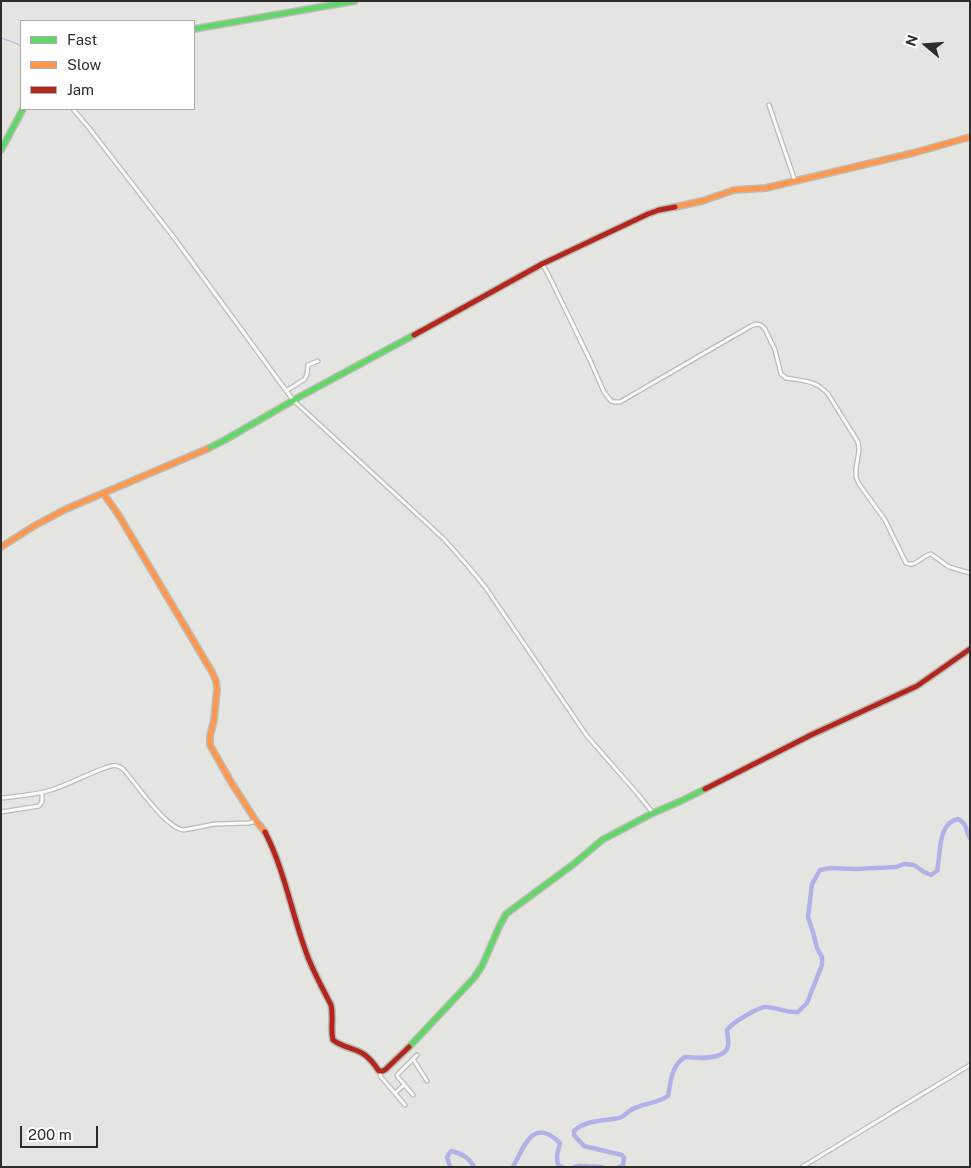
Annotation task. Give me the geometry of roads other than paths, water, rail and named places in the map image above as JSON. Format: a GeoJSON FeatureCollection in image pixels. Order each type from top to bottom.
{"type":"FeatureCollection","features":[{"type":"Feature","properties":{"kind":"street"},"geometry":{"type":"LineString","coordinates":[[195,29],[355,1]]}},
{"type":"Feature","properties":{"kind":"street"},"geometry":{"type":"LineString","coordinates":[[769,105],[795,181]]}},
{"type":"Feature","properties":{"kind":"street"},"geometry":{"type":"LineString","coordinates":[[1,150],[22,110]]}},
{"type":"Feature","properties":{"kind":"street"},"geometry":{"type":"LineString","coordinates":[[74,110],[175,239],[293,400],[444,539],[467,565],[486,588],[587,736],[653,813]]}},
{"type":"Feature","properties":{"kind":"street"},"geometry":{"type":"LineString","coordinates":[[1,547],[43,520],[223,441],[293,400],[542,264],[659,210],[702,201],[734,190],[766,188],[903,156],[970,137]]}},
{"type":"Feature","properties":{"kind":"street"},"geometry":{"type":"LineString","coordinates":[[542,264],[551,279],[604,392],[612,402],[620,402],[751,326],[761,325],[775,350],[782,376],[811,382],[824,389],[857,439],[859,450],[856,477],[858,484],[885,520],[906,563],[913,565],[925,555],[931,554],[949,567],[970,573]]}},
{"type":"Feature","properties":{"kind":"street"},"geometry":{"type":"LineString","coordinates":[[286,391],[304,379],[307,374],[308,365],[318,361]]}},
{"type":"Feature","properties":{"kind":"street"},"geometry":{"type":"LineString","coordinates":[[103,493],[156,577],[216,681],[217,688],[210,745],[231,782],[256,821],[267,834],[287,889],[305,950],[331,1005],[331,1032],[333,1040],[340,1045],[364,1054],[405,1105]]}},
{"type":"Feature","properties":{"kind":"street"},"geometry":{"type":"LineString","coordinates":[[379,1071],[386,1069],[417,1039],[474,978],[485,961],[499,927],[510,911],[549,883],[602,840],[810,735],[917,686],[970,649]]}},
{"type":"Feature","properties":{"kind":"street"},"geometry":{"type":"LineString","coordinates":[[1,798],[42,793],[59,788],[110,766],[118,765],[163,816],[179,830],[215,824],[256,821]]}},
{"type":"Feature","properties":{"kind":"street"},"geometry":{"type":"LineString","coordinates":[[1,812],[39,806],[42,802],[42,793]]}},
{"type":"Feature","properties":{"kind":"street"},"geometry":{"type":"LineString","coordinates":[[413,1095],[397,1075],[417,1055]]}},
{"type":"Feature","properties":{"kind":"street"},"geometry":{"type":"LineString","coordinates":[[413,1059],[427,1081]]}},
{"type":"Feature","properties":{"kind":"street"},"geometry":{"type":"LineString","coordinates":[[802,1167],[970,1065]]}},
{"type":"Feature","properties":{"kind":"street"},"geometry":{"type":"LineString","coordinates":[[395,1093],[404,1085]]}},
{"type":"Feature","properties":{"kind":"waterway"},"geometry":{"type":"LineString","coordinates":[[1,38],[20,46]]}},
{"type":"Feature","properties":{"kind":"waterway"},"geometry":{"type":"LineString","coordinates":[[619,1167],[623,1166],[624,1158],[622,1155],[584,1146],[574,1135],[574,1131],[578,1127],[589,1123],[624,1116],[636,1108],[659,1101],[668,1096],[672,1074],[680,1061],[685,1057],[709,1057],[722,1054],[728,1046],[727,1030],[734,1023],[752,1012],[763,1007],[798,1012],[807,1003],[822,965],[822,957],[817,948],[808,917],[812,884],[820,870],[831,868],[896,867],[904,864],[914,865],[931,875],[937,871],[941,840],[946,827],[951,822],[958,819],[961,821],[965,825],[970,838]]}},
{"type":"Feature","properties":{"kind":"waterway"},"geometry":{"type":"LineString","coordinates":[[513,1167],[530,1137],[536,1133],[551,1135],[560,1143],[557,1161],[559,1166],[562,1167]]}},
{"type":"Feature","properties":{"kind":"waterway"},"geometry":{"type":"LineString","coordinates":[[450,1167],[447,1157],[451,1151],[464,1156],[474,1167]]}},
{"type":"Feature","properties":{"kind":"waterway"},"geometry":{"type":"LineString","coordinates":[[574,1167],[602,1167]]}}]}
